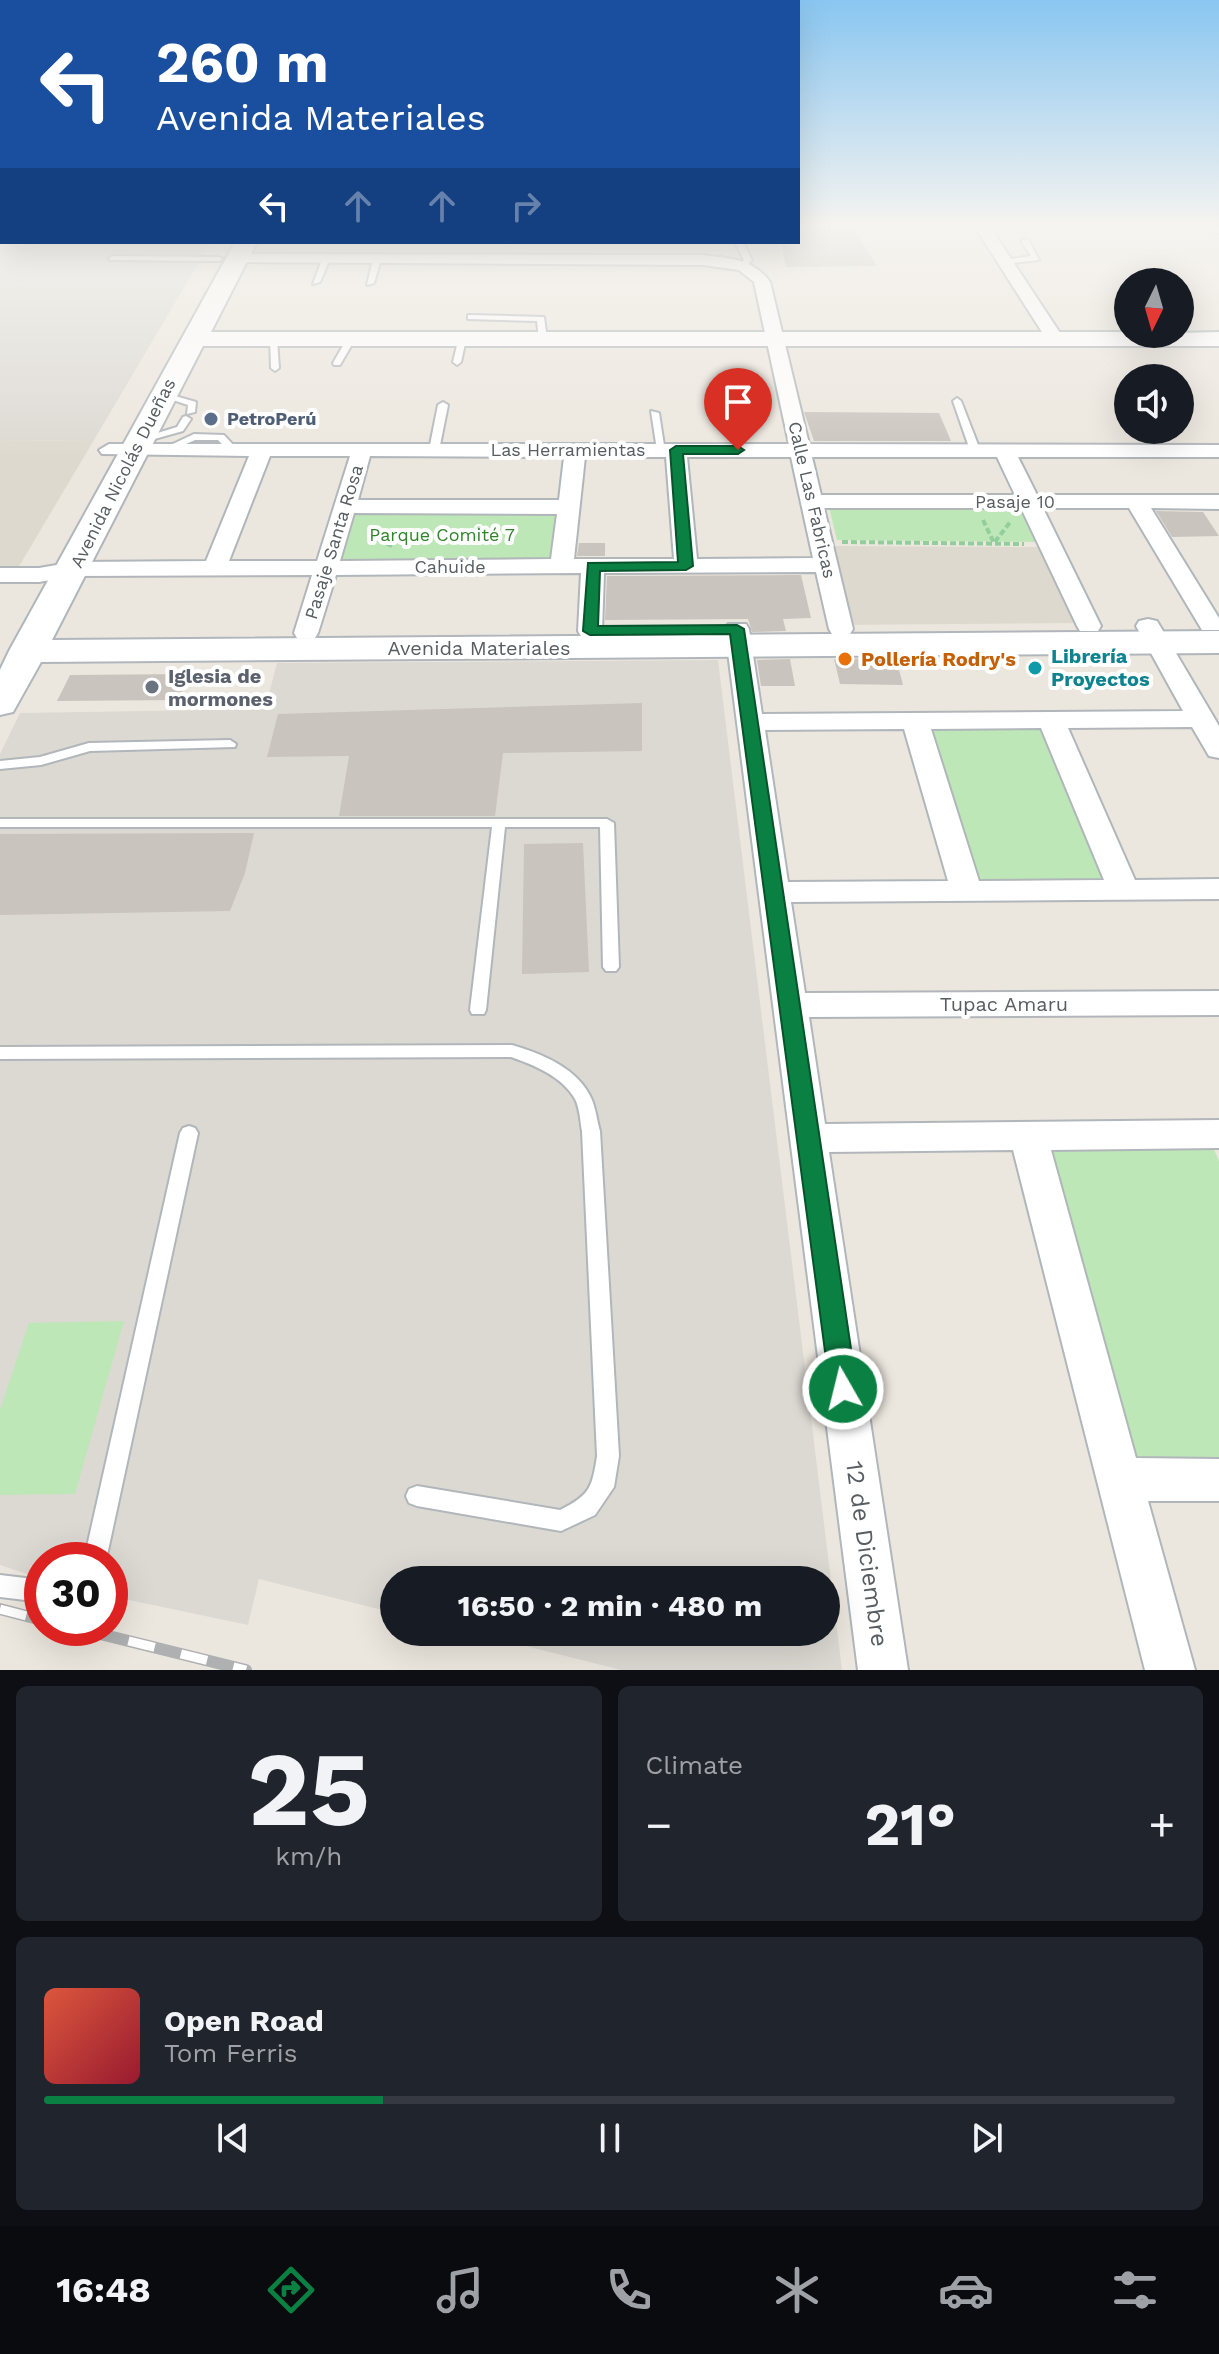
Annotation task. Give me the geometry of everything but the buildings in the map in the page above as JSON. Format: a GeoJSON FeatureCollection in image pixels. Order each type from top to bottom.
{"type":"FeatureCollection","features":[{"type":"Feature","properties":{"kind":"street","name":"Avenida Nicolás Dueñas"},"geometry":{"type":"LineString","coordinates":[[21,644],[74,569],[137,448],[158,391],[204,305]]}},
{"type":"Feature","properties":{"kind":"street","name":"Avenida Nicolás Dueñas"},"geometry":{"type":"LineString","coordinates":[[158,391],[194,339],[209,305]]}},
{"type":"Feature","properties":{"kind":"street","name":"Calle Las Fabricas"},"geometry":{"type":"LineString","coordinates":[[766,305],[841,629]]}},
{"type":"Feature","properties":{"kind":"street"},"geometry":{"type":"LineString","coordinates":[[1033,305],[1055,339]]}},
{"type":"Feature","properties":{"kind":"street"},"geometry":{"type":"LineString","coordinates":[[194,339],[1219,339]]}},
{"type":"Feature","properties":{"kind":"street","name":"Avenida Nicolás Dueñas"},"geometry":{"type":"LineString","coordinates":[[0,704],[21,644],[39,575],[137,448]]}},
{"type":"Feature","properties":{"kind":"street","name":"Las Herramientas"},"geometry":{"type":"LineString","coordinates":[[137,448],[1217,453]]}},
{"type":"Feature","properties":{"kind":"street"},"geometry":{"type":"LineString","coordinates":[[215,568],[262,450]]}},
{"type":"Feature","properties":{"kind":"street","name":"Pasaje Santa Rosa"},"geometry":{"type":"LineString","coordinates":[[306,633],[362,450]]}},
{"type":"Feature","properties":{"kind":"street"},"geometry":{"type":"LineString","coordinates":[[562,567],[575,450]]}},
{"type":"Feature","properties":{"kind":"street"},"geometry":{"type":"LineString","coordinates":[[669,450],[686,566]]}},
{"type":"Feature","properties":{"kind":"street"},"geometry":{"type":"LineString","coordinates":[[1004,450],[1089,626]]}},
{"type":"Feature","properties":{"kind":"street","name":"Pasaje 10"},"geometry":{"type":"LineString","coordinates":[[812,501],[1219,502]]}},
{"type":"Feature","properties":{"kind":"street"},"geometry":{"type":"LineString","coordinates":[[1136,502],[1216,631]]}},
{"type":"Feature","properties":{"kind":"street"},"geometry":{"type":"LineString","coordinates":[[345,506],[568,507]]}},
{"type":"Feature","properties":{"kind":"street","name":"Cahuide"},"geometry":{"type":"LineString","coordinates":[[0,575],[39,575],[74,569],[325,568],[403,559],[562,567],[686,566],[824,554]]}},
{"type":"Feature","properties":{"kind":"street"},"geometry":{"type":"LineString","coordinates":[[590,631],[593,566]]}},
{"type":"Feature","properties":{"kind":"street","name":"Avenida Materiales"},"geometry":{"type":"LineString","coordinates":[[21,644],[306,633],[590,631],[738,637],[841,629],[1089,626],[1153,634]]}},
{"type":"Feature","properties":{"kind":"street","name":"Avenida Materiales"},"geometry":{"type":"LineString","coordinates":[[21,644],[1216,631]]}},
{"type":"Feature","properties":{"kind":"street"},"geometry":{"type":"LineString","coordinates":[[1153,634],[1219,750]]}},
{"type":"Feature","properties":{"kind":"street","name":"12 de Diciembre"},"geometry":{"type":"LineString","coordinates":[[738,637],[883,1670]]}},
{"type":"Feature","properties":{"kind":"street"},"geometry":{"type":"LineString","coordinates":[[750,722],[1201,719]]}},
{"type":"Feature","properties":{"kind":"street"},"geometry":{"type":"LineString","coordinates":[[1051,720],[1124,890]]}},
{"type":"Feature","properties":{"kind":"street"},"geometry":{"type":"LineString","coordinates":[[915,721],[967,891]]}},
{"type":"Feature","properties":{"kind":"street"},"geometry":{"type":"LineString","coordinates":[[774,892],[1219,889]]}},
{"type":"Feature","properties":{"kind":"street","name":"Tupac Amaru"},"geometry":{"type":"LineString","coordinates":[[789,1005],[1219,1003]]}},
{"type":"Feature","properties":{"kind":"street"},"geometry":{"type":"LineString","coordinates":[[808,1138],[1219,1135]]}},
{"type":"Feature","properties":{"kind":"street"},"geometry":{"type":"LineString","coordinates":[[1028,1136],[1170,1670]]}},
{"type":"Feature","properties":{"kind":"street"},"geometry":{"type":"LineString","coordinates":[[1119,1479],[1219,1480]]}},
{"type":"Feature","properties":{"kind":"lane"},"geometry":{"type":"LineString","coordinates":[[273,339],[275,368]]}},
{"type":"Feature","properties":{"kind":"lane"},"geometry":{"type":"LineString","coordinates":[[337,363],[351,339]]}},
{"type":"Feature","properties":{"kind":"lane"},"geometry":{"type":"LineString","coordinates":[[137,448],[185,420],[193,404],[158,391]]}},
{"type":"Feature","properties":{"kind":"lane"},"geometry":{"type":"LineString","coordinates":[[957,401],[975,450]]}},
{"type":"Feature","properties":{"kind":"lane"},"geometry":{"type":"LineString","coordinates":[[434,450],[443,405]]}},
{"type":"Feature","properties":{"kind":"lane"},"geometry":{"type":"LineString","coordinates":[[654,413],[669,450]]}},
{"type":"Feature","properties":{"kind":"lane"},"geometry":{"type":"LineString","coordinates":[[185,420],[194,437]]}},
{"type":"Feature","properties":{"kind":"lane"},"geometry":{"type":"LineString","coordinates":[[137,448],[194,437],[221,437],[233,450]]}},
{"type":"Feature","properties":{"kind":"lane"},"geometry":{"type":"LineString","coordinates":[[0,765],[41,761],[89,747],[230,744]]}},
{"type":"Feature","properties":{"kind":"lane"},"geometry":{"type":"LineString","coordinates":[[0,823],[609,825],[611,967]]}},
{"type":"Feature","properties":{"kind":"lane"},"geometry":{"type":"LineString","coordinates":[[478,1010],[499,823]]}},
{"type":"Feature","properties":{"kind":"lane"},"geometry":{"type":"LineString","coordinates":[[0,1053],[512,1051],[537,1059],[562,1075],[582,1096],[591,1131],[608,1456],[603,1487],[587,1508],[561,1521],[417,1496]]}},
{"type":"Feature","properties":{"kind":"lane"},"geometry":{"type":"LineString","coordinates":[[99,1542],[189,1133]]}},
{"type":"Feature","properties":{"kind":"lane"},"geometry":{"type":"LineString","coordinates":[[0,1586],[24,1589]]}},
{"type":"Feature","properties":{"kind":"path"},"geometry":{"type":"LineString","coordinates":[[409,533],[365,536],[403,559],[409,533],[415,506]]}},
{"type":"Feature","properties":{"kind":"path"},"geometry":{"type":"LineString","coordinates":[[824,554],[1049,544]]}},
{"type":"Feature","properties":{"kind":"shaded area"},"geometry":{"type":"Polygon","coordinates":[[[0,305],[174,305],[94,440],[0,441],[0,305]]]}},
{"type":"Feature","properties":{"kind":"shaded area"},"geometry":{"type":"Polygon","coordinates":[[[94,440],[18,568],[0,568],[0,441],[94,440]]]}},
{"type":"Feature","properties":{"kind":"shaded area"},"geometry":{"type":"Polygon","coordinates":[[[819,546],[1044,547],[1079,623],[836,625],[819,546]]]}},
{"type":"Feature","properties":{"kind":"shaded area"},"geometry":{"type":"Polygon","coordinates":[[[718,660],[829,1566],[380,1566],[380,1609],[259,1579],[248,1625],[128,1600],[128,1542],[24,1542],[24,1573],[0,1565],[0,754],[20,713],[265,709],[277,663],[718,660]]]}},
{"type":"Feature","properties":{"kind":"shaded area"},"geometry":{"type":"Polygon","coordinates":[[[526,1646],[839,1646],[842,1670],[621,1670],[526,1646]]]}},
{"type":"Feature","properties":{"kind":"green space"},"geometry":{"type":"Polygon","coordinates":[[[828,503],[1024,505],[1041,542],[837,540],[828,503]]]}},
{"type":"Feature","properties":{"kind":"green space","name":"Parque Comité 7"},"geometry":{"type":"Polygon","coordinates":[[[341,507],[558,509],[555,561],[325,562],[341,507]]]}},
{"type":"Feature","properties":{"kind":"green space"},"geometry":{"type":"Polygon","coordinates":[[[921,724],[1046,724],[1118,886],[969,887],[921,724]]]}},
{"type":"Feature","properties":{"kind":"green space"},"geometry":{"type":"Polygon","coordinates":[[[1210,1140],[1219,1161],[1219,1474],[1126,1475],[1036,1143],[1210,1140]]]}},
{"type":"Feature","properties":{"kind":"green space"},"geometry":{"type":"Polygon","coordinates":[[[124,1321],[75,1494],[0,1495],[0,1410],[29,1323],[124,1321]]]}},
{"type":"Feature","properties":{"kind":"railway"},"geometry":{"type":"LineString","coordinates":[[0,1609],[24,1615]]}},
{"type":"Feature","properties":{"kind":"railway"},"geometry":{"type":"LineString","coordinates":[[128,1641],[246,1670]]}},
{"type":"Feature","properties":{"kind":"place","name":"PetroPerú"},"geometry":{"type":"Point","coordinates":[211,419]}},
{"type":"Feature","properties":{"kind":"place","name":"Pollería Rodry's"},"geometry":{"type":"Point","coordinates":[845,659]}},
{"type":"Feature","properties":{"kind":"place","name":"Librería Proyectos"},"geometry":{"type":"Point","coordinates":[1035,668]}},
{"type":"Feature","properties":{"kind":"place","name":"Iglesia de mormones"},"geometry":{"type":"Point","coordinates":[152,687]}},
{"type":"Feature","properties":{"kind":"route"},"geometry":{"type":"LineString","coordinates":[[738,450],[676,450],[686,566],[593,566],[590,631],[737,629],[843,1389]]}}]}
